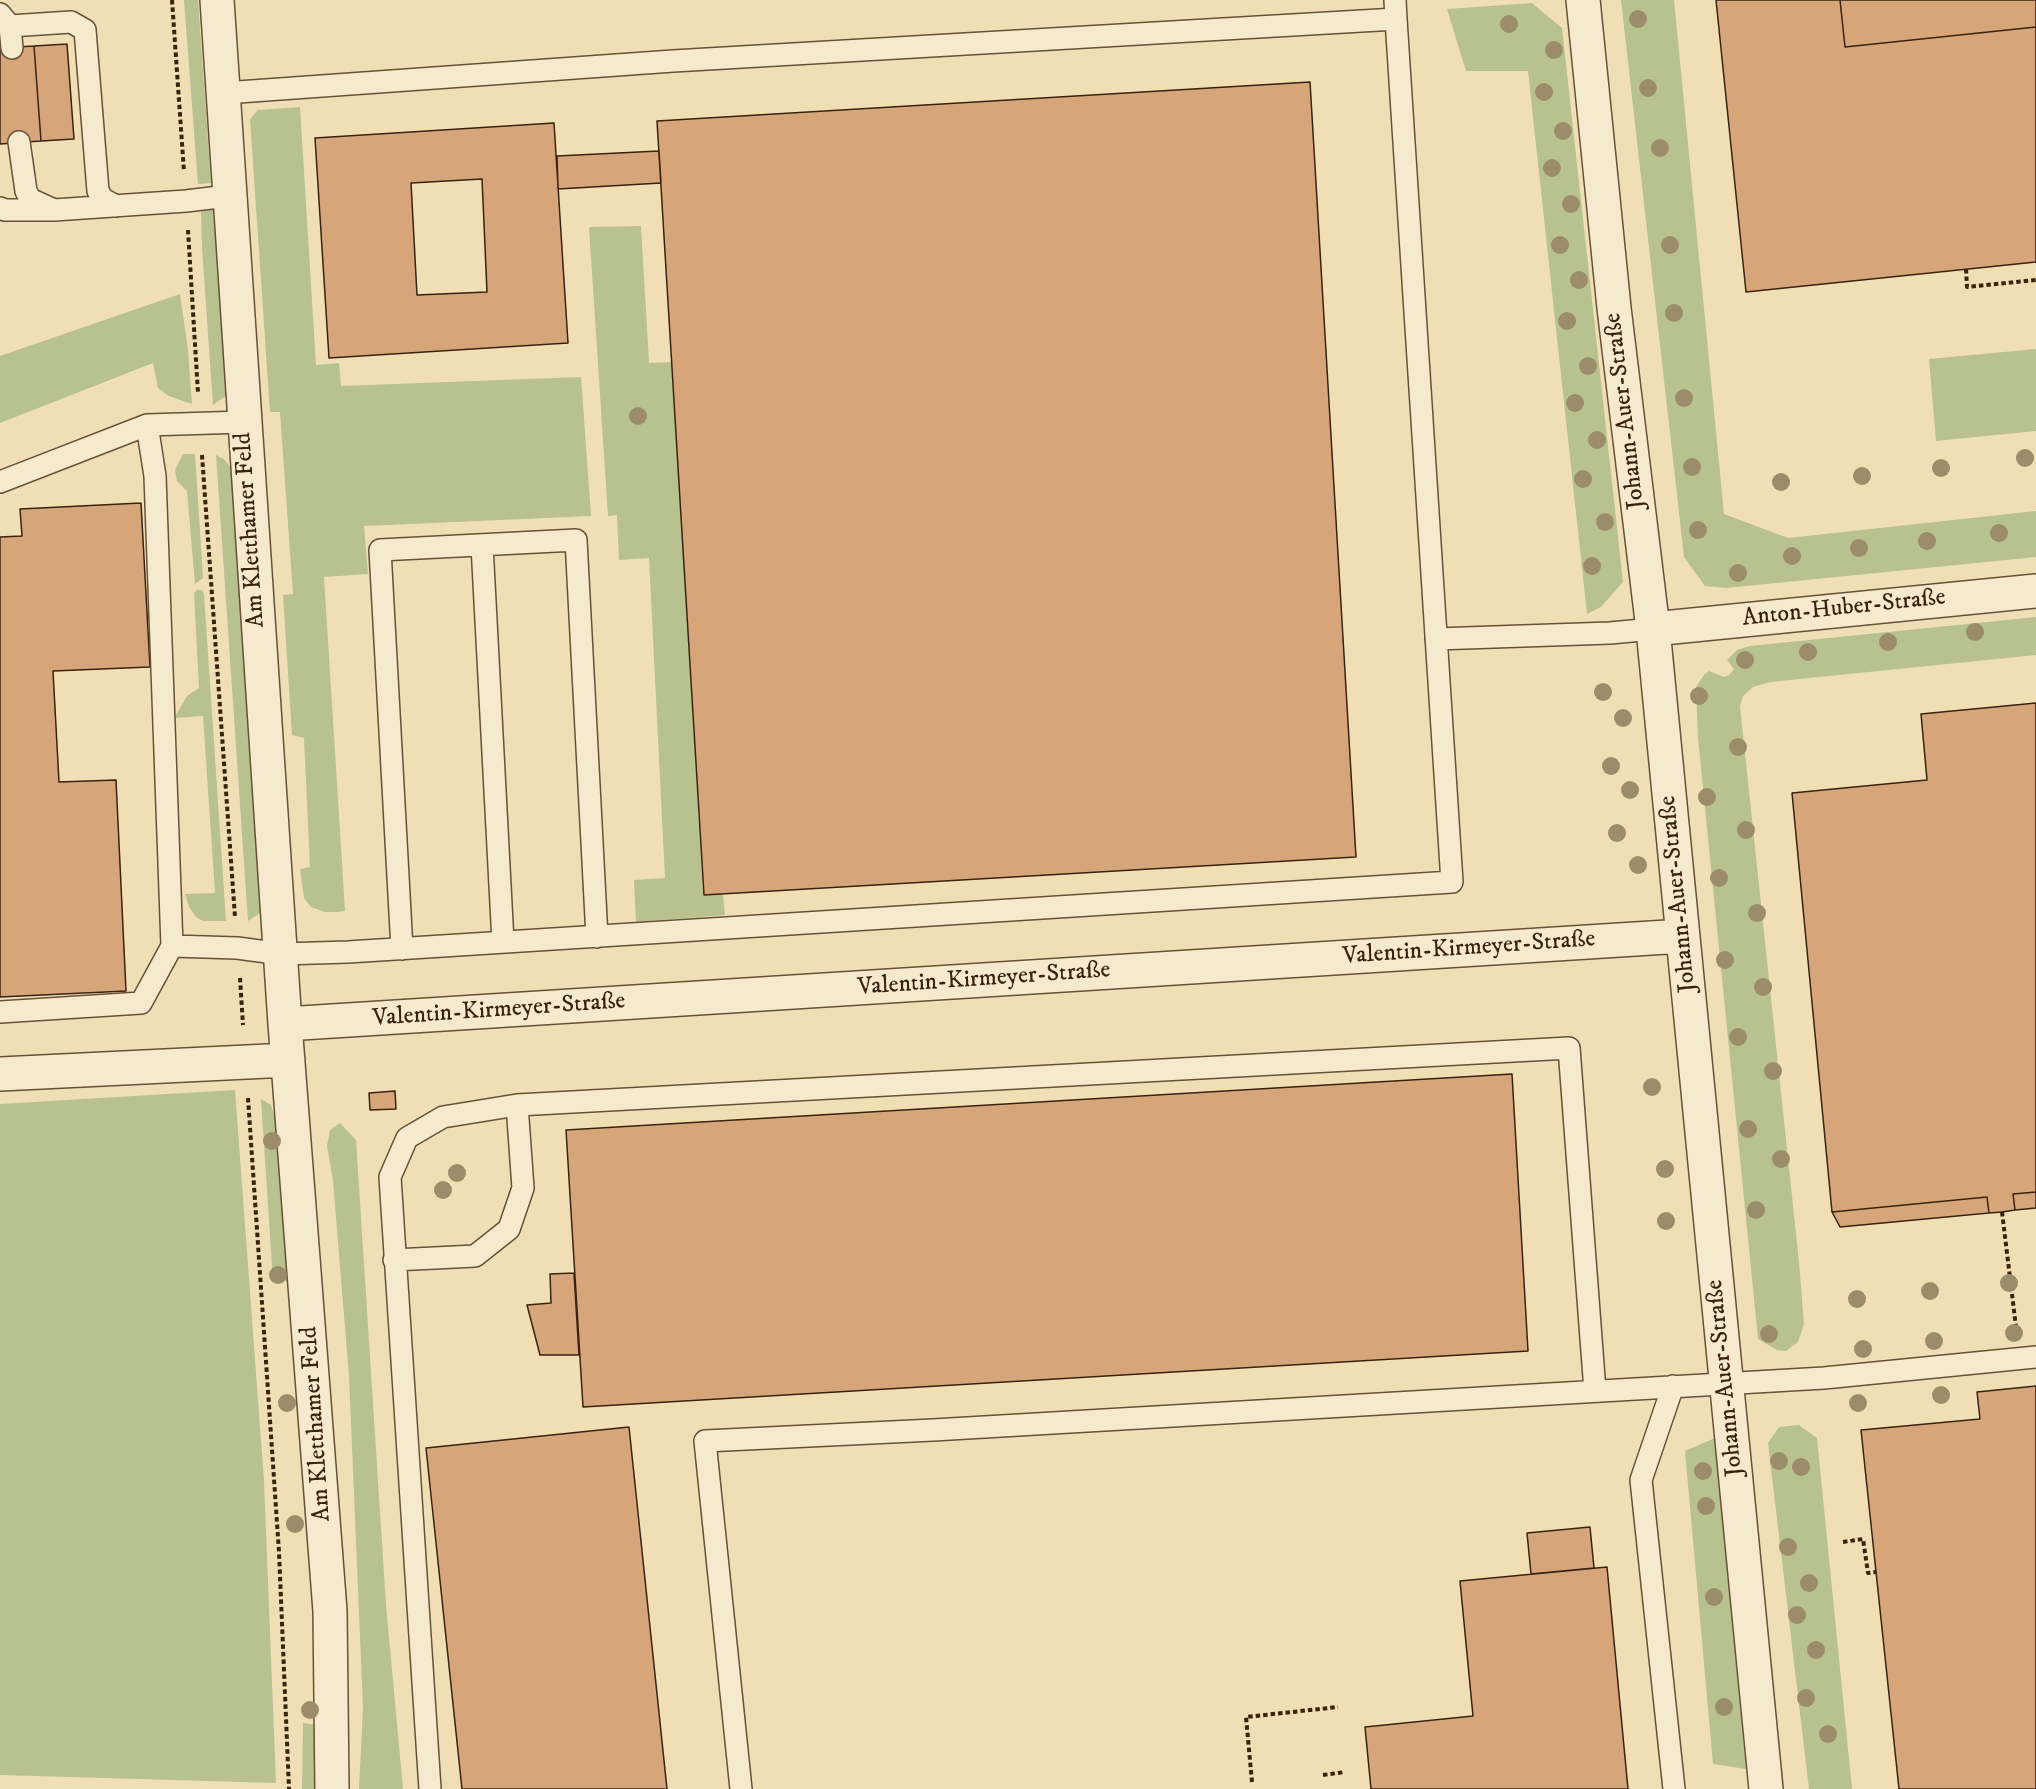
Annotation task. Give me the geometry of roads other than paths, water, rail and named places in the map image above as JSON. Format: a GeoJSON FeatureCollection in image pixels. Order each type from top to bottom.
{"type":"FeatureCollection","features":[{"type":"Feature","properties":{"kind":"street","name":"Am Kletthamer Feld"},"geometry":{"type":"LineString","coordinates":[[216,0],[285,1024],[330,1611],[332,1789]]}},
{"type":"Feature","properties":{"kind":"street","name":"Johann-Auer-Straße"},"geometry":{"type":"LineString","coordinates":[[1583,0],[1614,308],[1653,628],[1767,1789]]}},
{"type":"Feature","properties":{"kind":"street","name":"Anton-Huber-Straße"},"geometry":{"type":"LineString","coordinates":[[1653,628],[2036,591]]}},
{"type":"Feature","properties":{"kind":"street","name":"Valentin-Kirmeyer-Straße"},"geometry":{"type":"LineString","coordinates":[[285,1024],[1683,936]]}},
{"type":"Feature","properties":{"kind":"street"},"geometry":{"type":"LineString","coordinates":[[0,1074],[288,1060]]}},
{"type":"Feature","properties":{"kind":"lane"},"geometry":{"type":"LineString","coordinates":[[172,946],[237,948],[282,954],[402,949],[1452,882],[1395,10],[224,93]]}},
{"type":"Feature","properties":{"kind":"lane"},"geometry":{"type":"LineString","coordinates":[[12,48],[5,20],[71,22],[85,30],[98,191],[104,199],[116,206]]}},
{"type":"Feature","properties":{"kind":"lane"},"geometry":{"type":"LineString","coordinates":[[19,142],[26,191],[30,199],[54,210]]}},
{"type":"Feature","properties":{"kind":"lane"},"geometry":{"type":"LineString","coordinates":[[0,208],[5,210],[54,210],[228,196]]}},
{"type":"Feature","properties":{"kind":"lane"},"geometry":{"type":"LineString","coordinates":[[0,482],[147,425],[244,422]]}},
{"type":"Feature","properties":{"kind":"lane"},"geometry":{"type":"LineString","coordinates":[[0,1012],[141,1003],[172,946],[155,476],[147,425]]}},
{"type":"Feature","properties":{"kind":"lane"},"geometry":{"type":"LineString","coordinates":[[402,949],[380,550],[576,540],[597,936]]}},
{"type":"Feature","properties":{"kind":"lane"},"geometry":{"type":"LineString","coordinates":[[482,545],[503,942]]}},
{"type":"Feature","properties":{"kind":"lane"},"geometry":{"type":"LineString","coordinates":[[1436,639],[1610,633],[1653,628]]}},
{"type":"Feature","properties":{"kind":"lane"},"geometry":{"type":"LineString","coordinates":[[430,1789],[390,1177],[407,1138],[443,1117],[518,1105],[1569,1048],[1595,1391]]}},
{"type":"Feature","properties":{"kind":"lane"},"geometry":{"type":"LineString","coordinates":[[394,1260],[475,1256],[509,1229],[523,1188],[518,1105]]}},
{"type":"Feature","properties":{"kind":"lane"},"geometry":{"type":"LineString","coordinates":[[741,1789],[705,1441],[945,1430],[1824,1378],[2028,1358]]}},
{"type":"Feature","properties":{"kind":"lane"},"geometry":{"type":"LineString","coordinates":[[1673,1386],[1641,1480],[1674,1789]]}}]}
